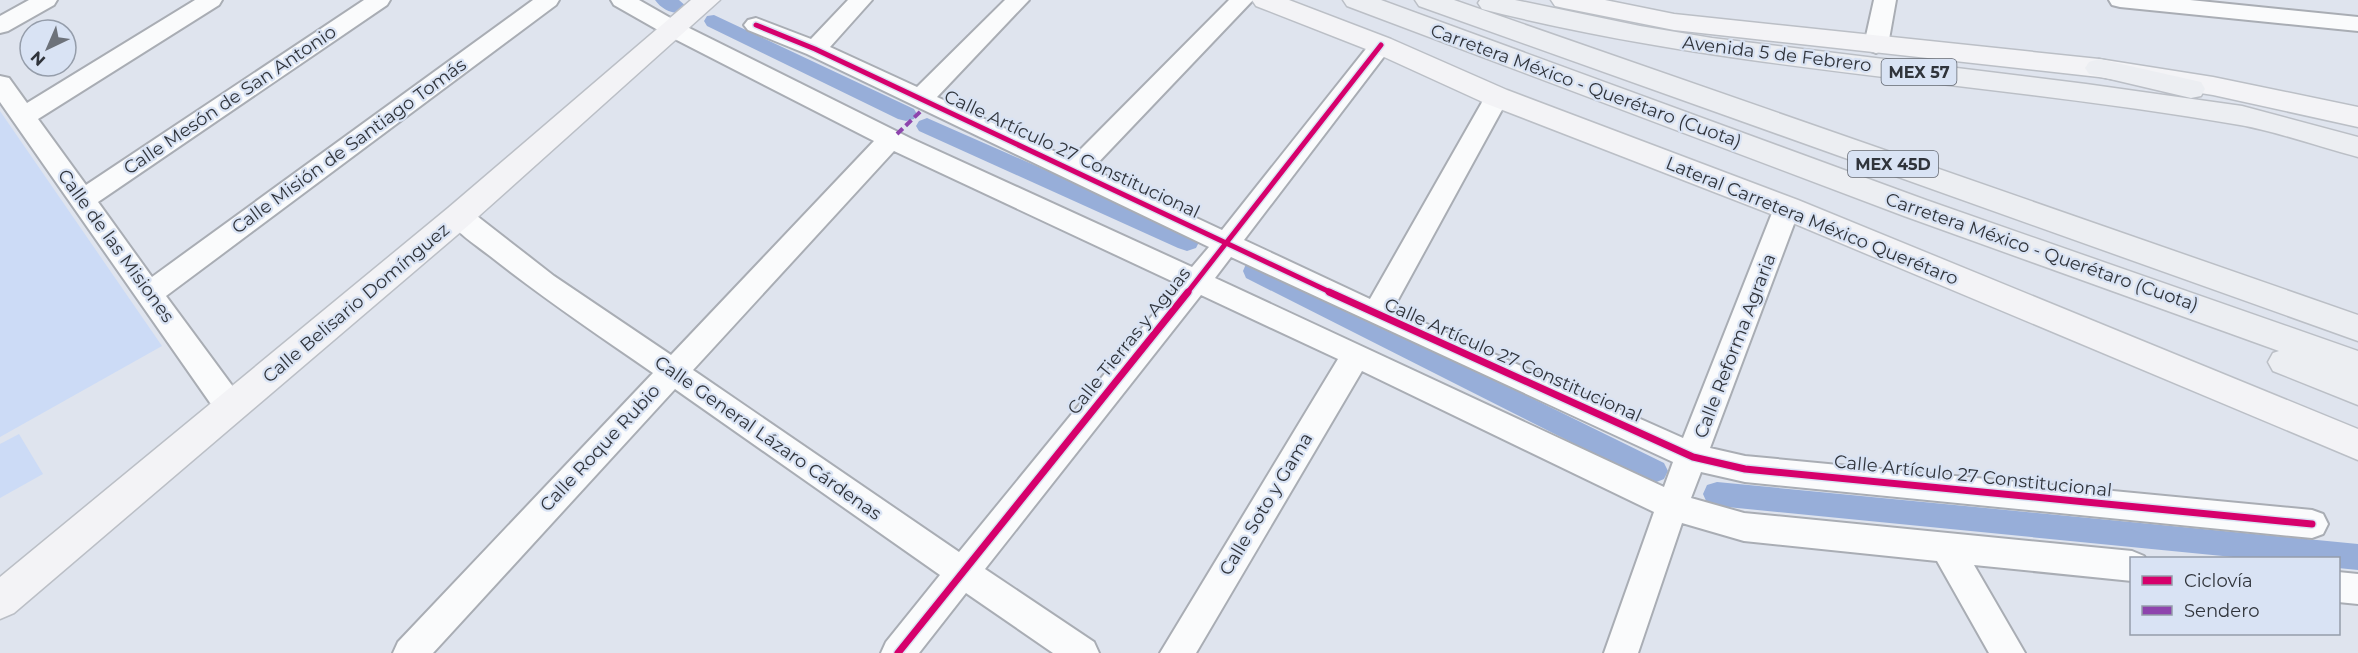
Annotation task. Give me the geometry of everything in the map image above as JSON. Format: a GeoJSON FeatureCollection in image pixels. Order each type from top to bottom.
{"type":"FeatureCollection","features":[{"type":"Feature","properties":{"kind":"highway","name":"Carretera México - Querétaro (Cuota)"},"geometry":{"type":"LineString","coordinates":[[1356,0],[1915,208],[2358,365]]}},
{"type":"Feature","properties":{"kind":"highway","name":"Carretera México - Querétaro (Cuota)"},"geometry":{"type":"LineString","coordinates":[[1428,0],[2358,328]]}},
{"type":"Feature","properties":{"kind":"highway","name":"Avenida 5 de Febrero"},"geometry":{"type":"LineString","coordinates":[[1480,0],[1587,24],[1712,47],[2086,93],[2242,117],[2358,147]]}},
{"type":"Feature","properties":{"kind":"highway"},"geometry":{"type":"LineString","coordinates":[[2099,68],[2230,97],[2358,131]]}},
{"type":"Feature","properties":{"kind":"highway"},"geometry":{"type":"LineString","coordinates":[[1915,208],[2057,273],[2358,391]]}},
{"type":"Feature","properties":{"kind":"main road","name":"Calle Belisario Domínguez"},"geometry":{"type":"LineString","coordinates":[[0,601],[459,216],[707,0]]}},
{"type":"Feature","properties":{"kind":"main road","name":"Lateral Carretera México Querétaro"},"geometry":{"type":"LineString","coordinates":[[1265,0],[1381,45],[1497,97],[1787,208],[2358,445]]}},
{"type":"Feature","properties":{"kind":"main road"},"geometry":{"type":"LineString","coordinates":[[1564,0],[1674,22],[2099,68],[2213,86],[2358,117]]}},
{"type":"Feature","properties":{"kind":"street"},"geometry":{"type":"LineString","coordinates":[[0,26],[46,0]]}},
{"type":"Feature","properties":{"kind":"street"},"geometry":{"type":"LineString","coordinates":[[23,117],[212,0]]}},
{"type":"Feature","properties":{"kind":"street","name":"Calle Mesón de San Antonio"},"geometry":{"type":"LineString","coordinates":[[82,200],[379,0]]}},
{"type":"Feature","properties":{"kind":"street","name":"Calle Misión de Santiago Tomás"},"geometry":{"type":"LineString","coordinates":[[150,292],[548,0]]}},
{"type":"Feature","properties":{"kind":"street"},"geometry":{"type":"LineString","coordinates":[[622,0],[673,29],[890,139],[1356,355],[1672,506],[1744,527],[2130,566]]}},
{"type":"Feature","properties":{"kind":"street"},"geometry":{"type":"LineString","coordinates":[[815,49],[861,0]]}},
{"type":"Feature","properties":{"kind":"street"},"geometry":{"type":"LineString","coordinates":[[919,100],[1018,0]]}},
{"type":"Feature","properties":{"kind":"street"},"geometry":{"type":"LineString","coordinates":[[1074,172],[1242,0]]}},
{"type":"Feature","properties":{"kind":"street"},"geometry":{"type":"LineString","coordinates":[[1876,45],[1885,0]]}},
{"type":"Feature","properties":{"kind":"street"},"geometry":{"type":"LineString","coordinates":[[2121,0],[2358,24]]}},
{"type":"Feature","properties":{"kind":"street","name":"Calle Artículo 27 Constitucional"},"geometry":{"type":"LineString","coordinates":[[756,25],[815,49],[1376,314],[1693,458],[1745,469],[2312,524]]}},
{"type":"Feature","properties":{"kind":"street","name":"Calle Tierras y Aguas"},"geometry":{"type":"LineString","coordinates":[[898,653],[1227,243],[1381,45]]}},
{"type":"Feature","properties":{"kind":"street","name":"Calle de las Misiones"},"geometry":{"type":"LineString","coordinates":[[0,84],[231,408]]}},
{"type":"Feature","properties":{"kind":"street"},"geometry":{"type":"LineString","coordinates":[[1376,314],[1497,97]]}},
{"type":"Feature","properties":{"kind":"street","name":"Calle Roque Rubio"},"geometry":{"type":"LineString","coordinates":[[410,653],[890,139]]}},
{"type":"Feature","properties":{"kind":"street","name":"Calle Reforma Agraria"},"geometry":{"type":"LineString","coordinates":[[1621,653],[1672,506],[1693,458],[1787,208]]}},
{"type":"Feature","properties":{"kind":"street","name":"Calle General Lázaro Cárdenas"},"geometry":{"type":"LineString","coordinates":[[459,216],[488,242],[963,573],[1082,653]]}},
{"type":"Feature","properties":{"kind":"street","name":"Calle Soto y Gama"},"geometry":{"type":"LineString","coordinates":[[1177,653],[1356,355]]}},
{"type":"Feature","properties":{"kind":"street"},"geometry":{"type":"LineString","coordinates":[[1947,548],[2008,653]]}},
{"type":"Feature","properties":{"kind":"street"},"geometry":{"type":"LineString","coordinates":[[2340,587],[2358,589]]}},
{"type":"Feature","properties":{"kind":"shaded area"},"geometry":{"type":"Polygon","coordinates":[[[0,111],[162,346],[0,437],[0,111]]]}},
{"type":"Feature","properties":{"kind":"shaded area"},"geometry":{"type":"Polygon","coordinates":[[[19,434],[43,474],[0,498],[0,444],[19,434]]]}},
{"type":"Feature","properties":{"kind":"waterway"},"geometry":{"type":"LineString","coordinates":[[665,0],[678,8]]}},
{"type":"Feature","properties":{"kind":"waterway"},"geometry":{"type":"LineString","coordinates":[[714,21],[906,114]]}},
{"type":"Feature","properties":{"kind":"waterway"},"geometry":{"type":"LineString","coordinates":[[927,126],[1187,242]]}},
{"type":"Feature","properties":{"kind":"waterway"},"geometry":{"type":"LineString","coordinates":[[1255,271],[1654,471]]}},
{"type":"Feature","properties":{"kind":"waterway"},"geometry":{"type":"LineString","coordinates":[[1717,494],[2358,557]]}},
{"type":"Feature","properties":{"kind":"marked path"},"geometry":{"type":"LineString","coordinates":[[897,134],[922,110]]}},
{"type":"Feature","properties":{"kind":"cycle path"},"geometry":{"type":"LineString","coordinates":[[756,25],[815,49],[1376,314],[1693,457],[1745,469],[2312,524]]}},
{"type":"Feature","properties":{"kind":"cycle path"},"geometry":{"type":"LineString","coordinates":[[898,653],[1227,243],[1381,45]]}}]}
